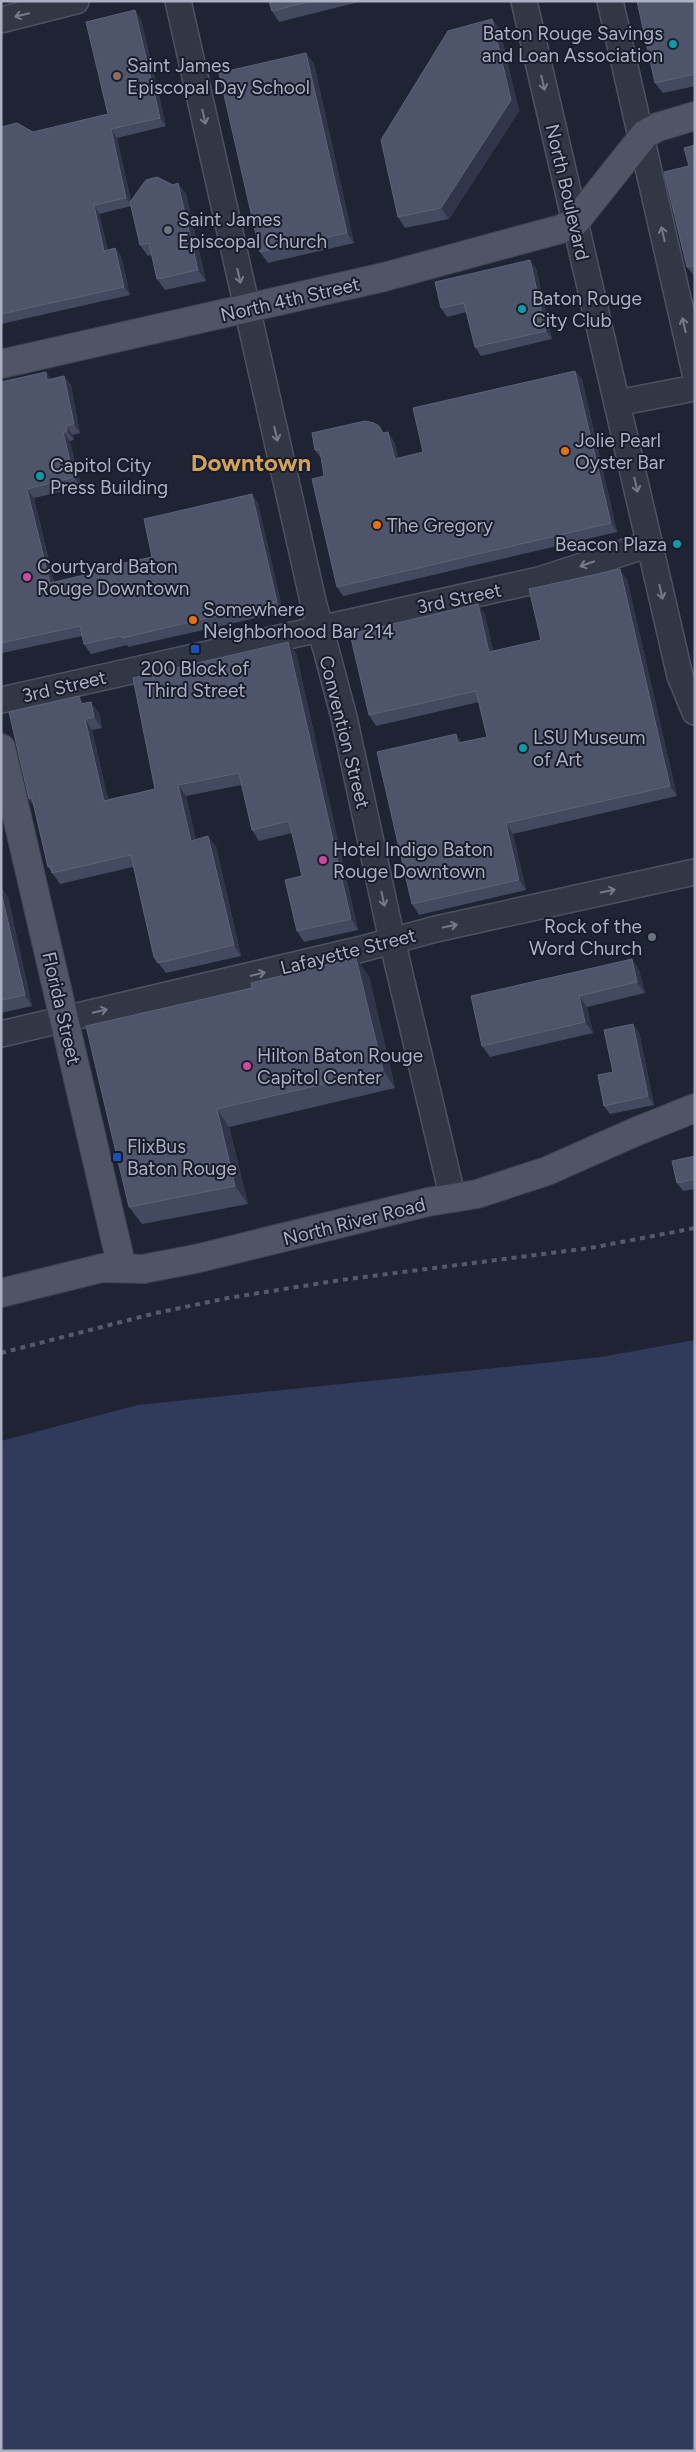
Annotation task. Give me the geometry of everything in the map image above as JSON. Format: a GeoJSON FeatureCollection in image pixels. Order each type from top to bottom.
{"type":"FeatureCollection","features":[{"type":"Feature","properties":{"kind":"main road"},"geometry":{"type":"LineString","coordinates":[[575,222],[642,138],[658,127],[695,116]]}},
{"type":"Feature","properties":{"kind":"main road","name":"North 4th Street"},"geometry":{"type":"LineString","coordinates":[[1,364],[384,277],[561,229],[575,222]]}},
{"type":"Feature","properties":{"kind":"main road","name":"Florida Street"},"geometry":{"type":"LineString","coordinates":[[1,748],[122,1268]]}},
{"type":"Feature","properties":{"kind":"main road","name":"North River Road"},"geometry":{"type":"LineString","coordinates":[[1,1293],[102,1268],[143,1269],[203,1257],[428,1202],[453,1199],[536,1175],[695,1108]]}},
{"type":"Feature","properties":{"kind":"street"},"geometry":{"type":"LineString","coordinates":[[1,20],[76,1]]}},
{"type":"Feature","properties":{"kind":"street","name":"Convention Street"},"geometry":{"type":"LineString","coordinates":[[178,1],[246,308],[320,628],[344,717],[392,940],[453,1199]]}},
{"type":"Feature","properties":{"kind":"street","name":"North Boulevard"},"geometry":{"type":"LineString","coordinates":[[524,1],[650,544],[687,674],[695,712]]}},
{"type":"Feature","properties":{"kind":"street"},"geometry":{"type":"LineString","coordinates":[[610,1],[695,373]]}},
{"type":"Feature","properties":{"kind":"street"},"geometry":{"type":"LineString","coordinates":[[617,403],[695,388]]}},
{"type":"Feature","properties":{"kind":"street","name":"3rd Street"},"geometry":{"type":"LineString","coordinates":[[1,700],[539,580],[650,544]]}},
{"type":"Feature","properties":{"kind":"street","name":"Lafayette Street"},"geometry":{"type":"LineString","coordinates":[[1,1034],[392,940],[695,872]]}},
{"type":"Feature","properties":{"kind":"water"},"geometry":{"type":"Polygon","coordinates":[[[695,1340],[695,2451],[1,2451],[1,1441],[138,1405],[601,1357],[695,1340]]]}},
{"type":"Feature","properties":{"kind":"building"},"geometry":{"type":"Polygon","coordinates":[[[269,1],[311,1],[272,11],[269,1]]]}},
{"type":"Feature","properties":{"kind":"building","name":"Baton Rouge Savings and Loan Association"},"geometry":{"type":"Polygon","coordinates":[[[637,1],[695,1],[695,74],[655,83],[637,1]]]}},
{"type":"Feature","properties":{"kind":"building"},"geometry":{"type":"Polygon","coordinates":[[[135,10],[160,118],[111,129],[126,198],[94,205],[104,251],[115,248],[124,287],[1,314],[1,127],[17,123],[33,132],[108,114],[86,22],[135,10]]]}},
{"type":"Feature","properties":{"kind":"building"},"geometry":{"type":"Polygon","coordinates":[[[492,19],[511,100],[441,208],[398,217],[381,140],[448,31],[492,19]]]}},
{"type":"Feature","properties":{"kind":"building"},"geometry":{"type":"Polygon","coordinates":[[[306,53],[347,233],[260,252],[219,73],[306,53]]]}},
{"type":"Feature","properties":{"kind":"building"},"geometry":{"type":"Polygon","coordinates":[[[695,145],[695,265],[687,267],[664,172],[689,166],[684,148],[695,145]]]}},
{"type":"Feature","properties":{"kind":"building","name":"Saint James Episcopal Church"},"geometry":{"type":"Polygon","coordinates":[[[157,177],[173,185],[178,183],[198,270],[157,279],[149,243],[140,245],[130,202],[146,180],[157,177]]]}},
{"type":"Feature","properties":{"kind":"building"},"geometry":{"type":"Polygon","coordinates":[[[530,260],[546,331],[475,347],[464,303],[441,308],[435,282],[530,260]]]}},
{"type":"Feature","properties":{"kind":"building"},"geometry":{"type":"Polygon","coordinates":[[[575,371],[611,523],[337,587],[312,479],[324,476],[320,450],[315,450],[312,433],[365,421],[374,423],[379,426],[383,433],[388,432],[395,459],[423,452],[413,408],[575,371]]]}},
{"type":"Feature","properties":{"kind":"building"},"geometry":{"type":"Polygon","coordinates":[[[46,372],[47,380],[64,376],[74,424],[66,426],[67,431],[63,432],[74,477],[27,489],[50,583],[106,570],[106,567],[152,557],[144,519],[252,494],[277,602],[122,638],[121,636],[84,644],[80,626],[1,643],[1,382],[46,372]]]}},
{"type":"Feature","properties":{"kind":"building"},"geometry":{"type":"Polygon","coordinates":[[[620,569],[670,786],[506,823],[519,880],[412,904],[377,752],[456,734],[458,743],[487,737],[476,691],[369,715],[350,634],[478,604],[489,652],[541,640],[529,589],[620,569]]]}},
{"type":"Feature","properties":{"kind":"building"},"geometry":{"type":"Polygon","coordinates":[[[288,642],[351,919],[297,931],[285,880],[302,876],[289,821],[252,830],[239,773],[178,785],[191,841],[208,836],[234,945],[158,963],[154,957],[131,855],[52,873],[51,866],[48,867],[32,798],[29,799],[9,712],[79,696],[81,704],[91,702],[94,717],[85,719],[104,801],[155,789],[133,678],[288,642]]]}},
{"type":"Feature","properties":{"kind":"building"},"geometry":{"type":"Polygon","coordinates":[[[1,892],[25,995],[1,1000],[1,892]]]}},
{"type":"Feature","properties":{"kind":"building","name":"Hilton Baton Rouge Capitol Center"},"geometry":{"type":"Polygon","coordinates":[[[356,958],[383,1070],[217,1109],[235,1186],[129,1207],[86,1026],[252,988],[251,983],[356,958]]]}},
{"type":"Feature","properties":{"kind":"building"},"geometry":{"type":"Polygon","coordinates":[[[632,959],[637,982],[579,996],[585,1022],[482,1046],[471,996],[632,959]]]}},
{"type":"Feature","properties":{"kind":"building"},"geometry":{"type":"Polygon","coordinates":[[[633,1024],[648,1096],[604,1106],[598,1075],[613,1072],[604,1030],[633,1024]]]}},
{"type":"Feature","properties":{"kind":"building"},"geometry":{"type":"Polygon","coordinates":[[[695,1156],[695,1179],[677,1183],[672,1161],[695,1156]]]}},
{"type":"Feature","properties":{"kind":"railway"},"geometry":{"type":"LineString","coordinates":[[1,1353],[156,1313],[228,1298],[341,1280],[590,1248],[695,1228]]}},
{"type":"Feature","properties":{"kind":"place","name":"Baton Rouge Savings and Loan Association"},"geometry":{"type":"Point","coordinates":[673,44]}},
{"type":"Feature","properties":{"kind":"place","name":"Saint James Episcopal Day School"},"geometry":{"type":"Point","coordinates":[117,76]}},
{"type":"Feature","properties":{"kind":"place","name":"Saint James Episcopal Church"},"geometry":{"type":"Point","coordinates":[168,230]}},
{"type":"Feature","properties":{"kind":"place","name":"Baton Rouge City Club"},"geometry":{"type":"Point","coordinates":[522,309]}},
{"type":"Feature","properties":{"kind":"place","name":"Jolie Pearl Oyster Bar"},"geometry":{"type":"Point","coordinates":[565,451]}},
{"type":"Feature","properties":{"kind":"place","name":"Capitol City Press Building"},"geometry":{"type":"Point","coordinates":[40,476]}},
{"type":"Feature","properties":{"kind":"place","name":"The Gregory"},"geometry":{"type":"Point","coordinates":[377,525]}},
{"type":"Feature","properties":{"kind":"place","name":"Beacon Plaza"},"geometry":{"type":"Point","coordinates":[677,544]}},
{"type":"Feature","properties":{"kind":"place","name":"Courtyard Baton Rouge Downtown"},"geometry":{"type":"Point","coordinates":[27,577]}},
{"type":"Feature","properties":{"kind":"place","name":"Somewhere Neighborhood Bar 214"},"geometry":{"type":"Point","coordinates":[193,620]}},
{"type":"Feature","properties":{"kind":"place","name":"200 Block of Third Street"},"geometry":{"type":"Point","coordinates":[195,649]}},
{"type":"Feature","properties":{"kind":"place","name":"LSU Museum of Art"},"geometry":{"type":"Point","coordinates":[523,748]}},
{"type":"Feature","properties":{"kind":"place","name":"Hotel Indigo Baton Rouge Downtown"},"geometry":{"type":"Point","coordinates":[323,860]}},
{"type":"Feature","properties":{"kind":"place","name":"Rock of the Word Church"},"geometry":{"type":"Point","coordinates":[652,937]}},
{"type":"Feature","properties":{"kind":"place","name":"Hilton Baton Rouge Capitol Center"},"geometry":{"type":"Point","coordinates":[247,1066]}},
{"type":"Feature","properties":{"kind":"place","name":"FlixBus Baton Rouge"},"geometry":{"type":"Point","coordinates":[117,1157]}},
{"type":"Feature","properties":{"kind":"district","name":"Downtown"},"geometry":{"type":"Point","coordinates":[251,463]}}]}
